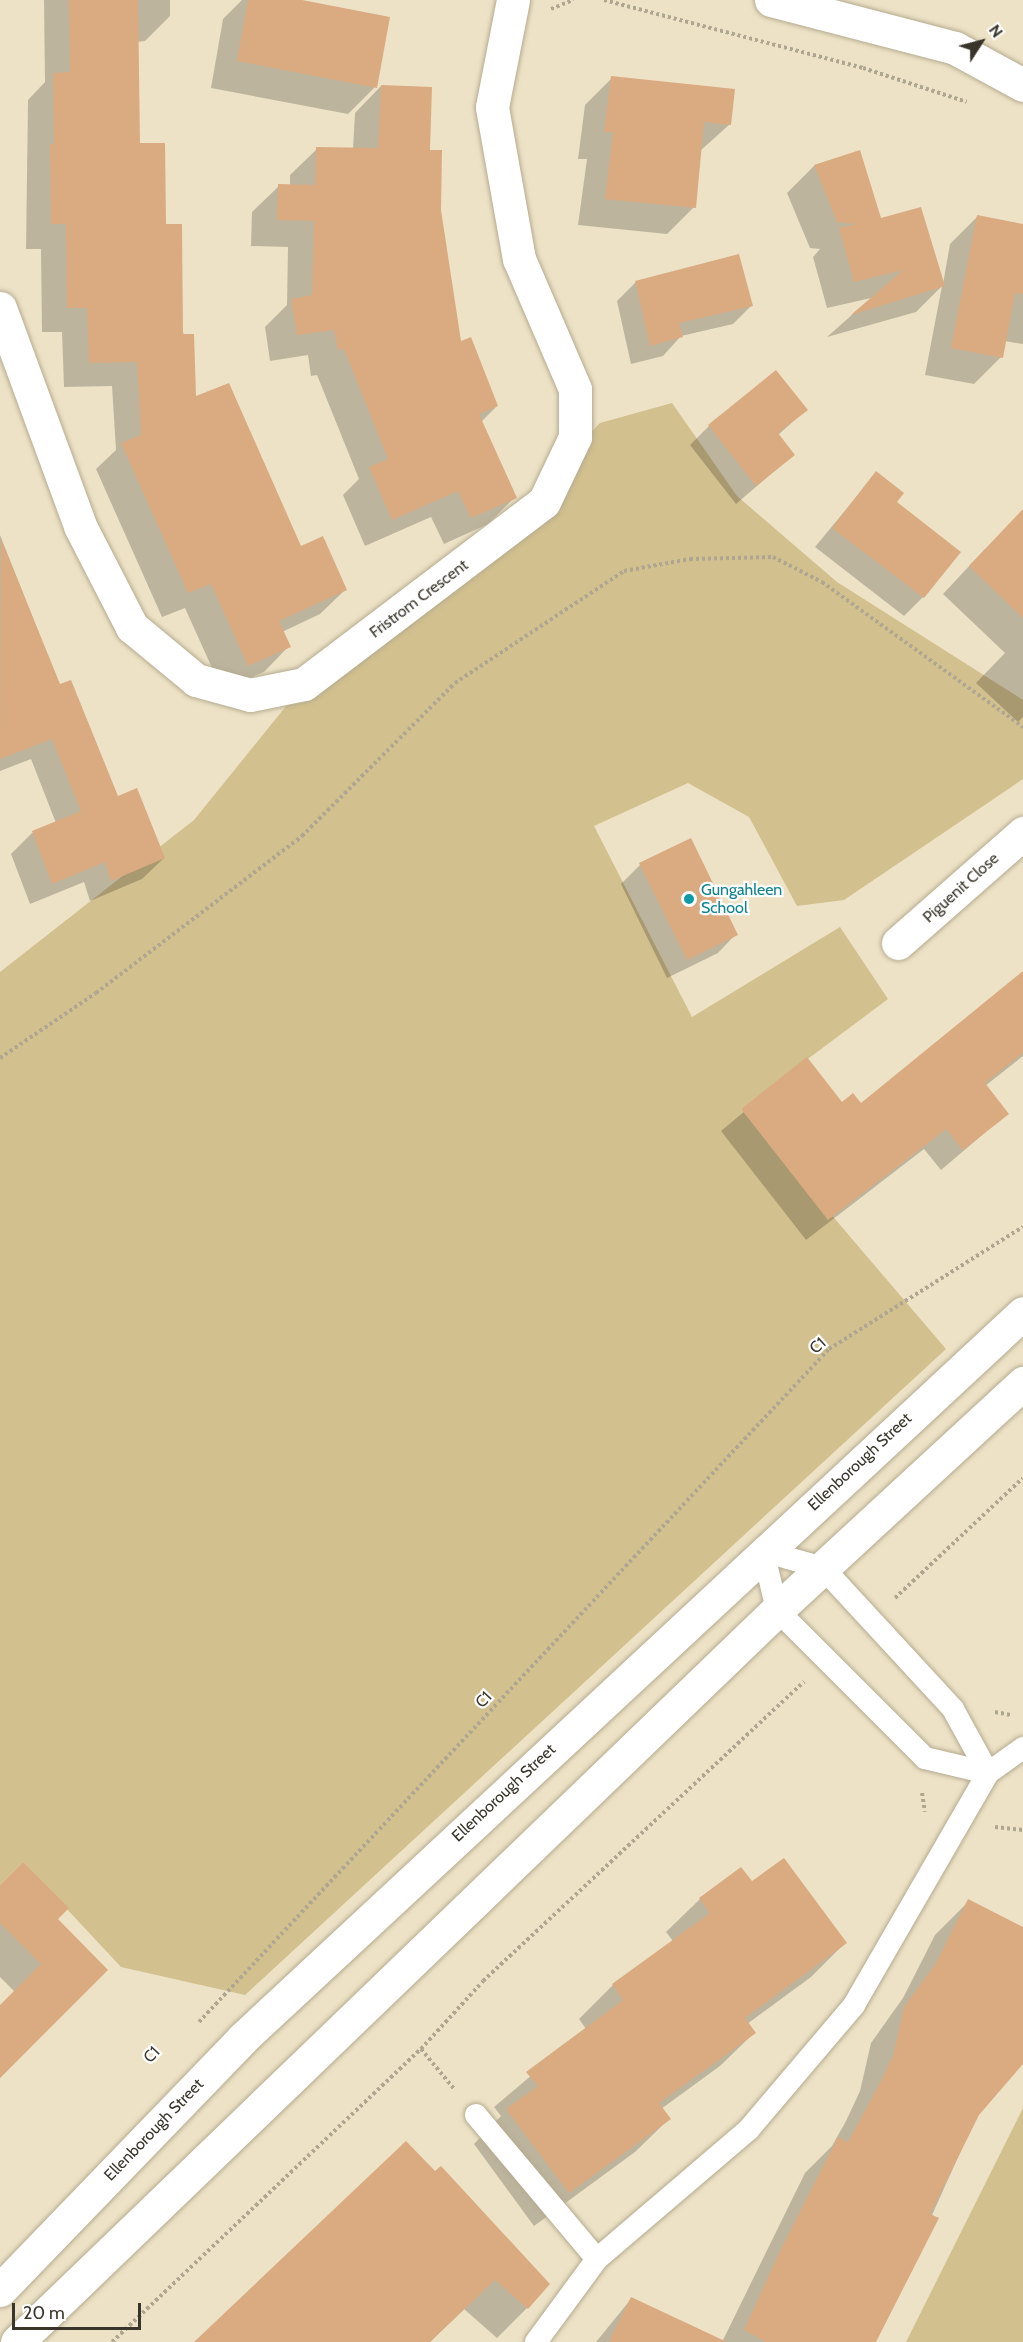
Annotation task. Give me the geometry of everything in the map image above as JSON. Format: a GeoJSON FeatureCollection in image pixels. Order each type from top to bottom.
{"type":"FeatureCollection","features":[{"type":"Feature","properties":{"kind":"main road","name":"Fristrom Crescent"},"geometry":{"type":"LineString","coordinates":[[0,308],[80,526],[132,627],[196,681],[250,695],[304,684],[544,502],[575,437],[575,389],[519,259],[492,107],[513,0]]}},
{"type":"Feature","properties":{"kind":"main road"},"geometry":{"type":"LineString","coordinates":[[771,0],[955,48],[1023,85]]}},
{"type":"Feature","properties":{"kind":"main road","name":"Piguenit Close"},"geometry":{"type":"LineString","coordinates":[[898,944],[1023,833]]}},
{"type":"Feature","properties":{"kind":"main road","name":"Ellenborough Street"},"geometry":{"type":"LineString","coordinates":[[0,2289],[242,2039],[763,1551],[1023,1313]]}},
{"type":"Feature","properties":{"kind":"main road"},"geometry":{"type":"LineString","coordinates":[[17,2342],[777,1610],[1023,1383]]}},
{"type":"Feature","properties":{"kind":"lane"},"geometry":{"type":"LineString","coordinates":[[763,1551],[823,1568],[953,1709],[988,1773],[925,1758],[777,1610],[763,1551]]}},
{"type":"Feature","properties":{"kind":"lane"},"geometry":{"type":"LineString","coordinates":[[536,2342],[597,2259],[749,2129],[854,2006],[988,1773],[1023,1748]]}},
{"type":"Feature","properties":{"kind":"lane"},"geometry":{"type":"LineString","coordinates":[[476,2115],[597,2259]]}},
{"type":"Feature","properties":{"kind":"path"},"geometry":{"type":"LineString","coordinates":[[604,0],[863,68],[978,106]]}},
{"type":"Feature","properties":{"kind":"path"},"geometry":{"type":"LineString","coordinates":[[0,1058],[96,993],[302,836],[455,683],[624,571],[690,559],[772,557],[822,582],[1023,727]]}},
{"type":"Feature","properties":{"kind":"path","name":"C1"},"geometry":{"type":"LineString","coordinates":[[196,2026],[830,1349],[1023,1227]]}},
{"type":"Feature","properties":{"kind":"path"},"geometry":{"type":"LineString","coordinates":[[871,1620],[1023,1478]]}},
{"type":"Feature","properties":{"kind":"path"},"geometry":{"type":"LineString","coordinates":[[112,2342],[421,2049],[483,1981],[827,1660]]}},
{"type":"Feature","properties":{"kind":"path"},"geometry":{"type":"LineString","coordinates":[[421,2049],[476,2115]]}},
{"type":"Feature","properties":{"kind":"shaded area"},"geometry":{"type":"Polygon","coordinates":[[[672,403],[737,496],[837,582],[1023,700],[1023,779],[844,900],[797,906],[749,817],[688,783],[594,826],[692,1017],[840,927],[888,999],[741,1109],[946,1349],[245,1995],[121,1967],[23,1862],[0,1885],[0,972],[194,820],[304,684],[461,567],[600,423],[672,403]]]}},
{"type":"Feature","properties":{"kind":"shaded area"},"geometry":{"type":"Polygon","coordinates":[[[1023,2108],[1023,2342],[906,2342],[1023,2108]]]}},
{"type":"Feature","properties":{"kind":"building"},"geometry":{"type":"Polygon","coordinates":[[[69,0],[138,0],[140,143],[165,143],[166,224],[182,224],[183,334],[194,334],[196,396],[229,383],[301,546],[323,536],[347,590],[279,621],[291,647],[248,666],[211,584],[188,593],[121,443],[141,435],[137,362],[89,363],[87,308],[67,308],[66,224],[51,224],[50,144],[54,144],[53,73],[70,72],[69,0]]]}},
{"type":"Feature","properties":{"kind":"building"},"geometry":{"type":"Polygon","coordinates":[[[248,0],[302,0],[390,17],[377,88],[237,61],[248,0]]]}},
{"type":"Feature","properties":{"kind":"building"},"geometry":{"type":"Polygon","coordinates":[[[611,76],[735,89],[731,125],[704,122],[696,208],[605,199],[613,132],[604,132],[611,76]]]}},
{"type":"Feature","properties":{"kind":"building"},"geometry":{"type":"Polygon","coordinates":[[[381,85],[432,87],[430,150],[442,150],[441,210],[461,341],[471,337],[498,406],[479,414],[517,498],[471,518],[458,491],[392,520],[369,467],[388,459],[344,349],[338,350],[334,330],[297,335],[291,299],[312,295],[314,221],[277,220],[278,184],[315,185],[316,147],[378,148],[381,85]]]}},
{"type":"Feature","properties":{"kind":"building"},"geometry":{"type":"Polygon","coordinates":[[[860,150],[881,218],[921,207],[945,286],[851,315],[903,270],[854,282],[839,228],[857,224],[837,222],[814,165],[860,150]]]}},
{"type":"Feature","properties":{"kind":"building"},"geometry":{"type":"Polygon","coordinates":[[[977,215],[1023,224],[1023,294],[1015,293],[1003,358],[951,348],[977,215]]]}},
{"type":"Feature","properties":{"kind":"building"},"geometry":{"type":"Polygon","coordinates":[[[739,254],[753,306],[679,323],[683,337],[650,346],[635,281],[739,254]]]}},
{"type":"Feature","properties":{"kind":"building"},"geometry":{"type":"Polygon","coordinates":[[[776,370],[808,410],[778,433],[795,455],[756,486],[708,425],[776,370]]]}},
{"type":"Feature","properties":{"kind":"building"},"geometry":{"type":"Polygon","coordinates":[[[876,471],[904,493],[897,502],[961,552],[924,598],[832,528],[876,471]]]}},
{"type":"Feature","properties":{"kind":"building"},"geometry":{"type":"Polygon","coordinates":[[[1023,509],[1023,618],[969,566],[1023,509]]]}},
{"type":"Feature","properties":{"kind":"building"},"geometry":{"type":"Polygon","coordinates":[[[1,539],[60,684],[71,680],[118,796],[137,788],[165,858],[111,881],[105,862],[52,884],[32,831],[81,811],[52,739],[0,759],[1,539]]]}},
{"type":"Feature","properties":{"kind":"building","name":"Gungahleen School"},"geometry":{"type":"Polygon","coordinates":[[[691,838],[738,935],[687,960],[639,863],[691,838]]]}},
{"type":"Feature","properties":{"kind":"building"},"geometry":{"type":"Polygon","coordinates":[[[1023,971],[1023,1053],[985,1083],[1009,1114],[963,1150],[946,1129],[828,1220],[741,1109],[807,1057],[842,1102],[853,1093],[861,1103],[1023,971]]]}},
{"type":"Feature","properties":{"kind":"building"},"geometry":{"type":"Polygon","coordinates":[[[784,1858],[847,1943],[745,2018],[756,2033],[659,2103],[671,2119],[569,2193],[506,2109],[538,2086],[526,2072],[623,2000],[612,1984],[710,1913],[699,1898],[741,1867],[752,1881],[784,1858]]]}},
{"type":"Feature","properties":{"kind":"building"},"geometry":{"type":"Polygon","coordinates":[[[23,1862],[69,1908],[58,1919],[108,1970],[0,2078],[0,2005],[41,1964],[0,1923],[0,1885],[23,1862]]]}},
{"type":"Feature","properties":{"kind":"building"},"geometry":{"type":"Polygon","coordinates":[[[968,1899],[1023,1927],[1023,2064],[979,2115],[930,2214],[939,2218],[876,2342],[766,2342],[744,2330],[780,2251],[838,2137],[848,2142],[879,2085],[893,2056],[904,2007],[936,1963],[968,1899]]]}},
{"type":"Feature","properties":{"kind":"building"},"geometry":{"type":"Polygon","coordinates":[[[406,2141],[435,2171],[441,2166],[550,2284],[528,2309],[495,2280],[430,2342],[194,2342],[406,2141]]]}},
{"type":"Feature","properties":{"kind":"building"},"geometry":{"type":"Polygon","coordinates":[[[631,2297],[727,2342],[609,2342],[631,2297]]]}},
{"type":"Feature","properties":{"kind":"place","name":"Gungahleen School"},"geometry":{"type":"Point","coordinates":[689,899]}}]}
